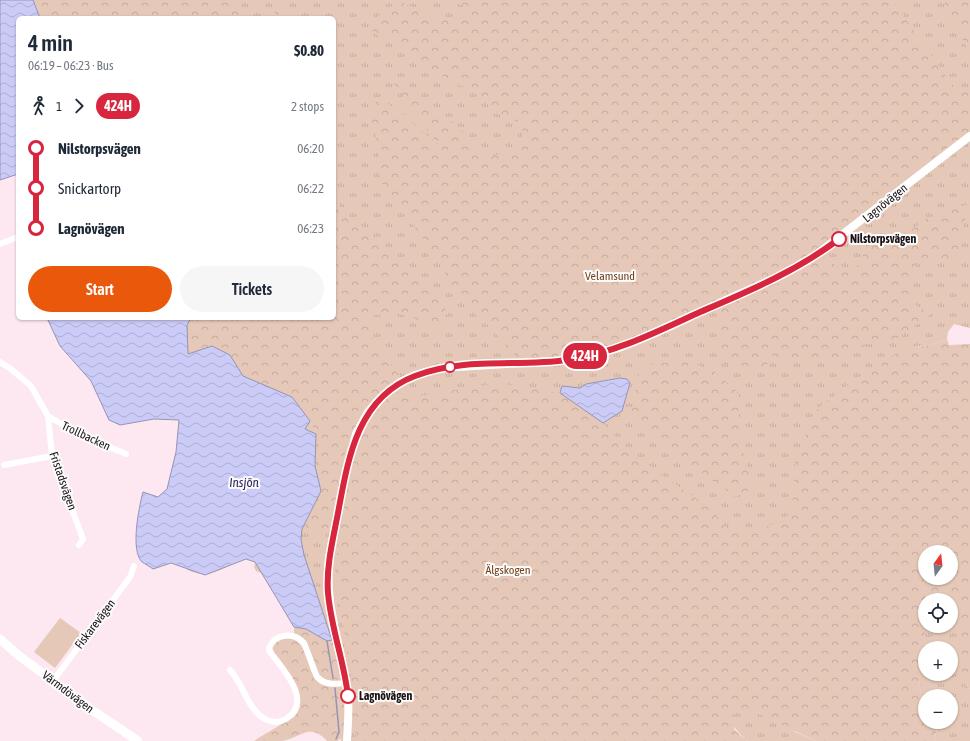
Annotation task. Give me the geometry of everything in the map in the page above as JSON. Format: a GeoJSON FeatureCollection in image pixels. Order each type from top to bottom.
{"type":"FeatureCollection","features":[{"type":"Feature","properties":{"kind":"main road","name":"Värmdövägen"},"geometry":{"type":"LineString","coordinates":[[0,639],[53,681],[138,741]]}},
{"type":"Feature","properties":{"kind":"street","name":"Lagnövägen"},"geometry":{"type":"LineString","coordinates":[[347,741],[349,714],[347,683],[329,604],[329,558],[350,452],[362,423],[380,398],[400,382],[441,368],[552,362],[618,348],[739,295],[784,274],[820,253],[970,136]]}},
{"type":"Feature","properties":{"kind":"street"},"geometry":{"type":"LineString","coordinates":[[0,244],[16,238]]}},
{"type":"Feature","properties":{"kind":"street","name":"Fristadsvägen"},"geometry":{"type":"LineString","coordinates":[[0,362],[12,369],[31,386],[48,416],[52,456],[83,539],[79,545]]}},
{"type":"Feature","properties":{"kind":"street","name":"Trollbacken"},"geometry":{"type":"LineString","coordinates":[[48,416],[80,435],[126,454]]}},
{"type":"Feature","properties":{"kind":"street"},"geometry":{"type":"LineString","coordinates":[[4,465],[52,456]]}},
{"type":"Feature","properties":{"kind":"street","name":"Fiskarevägen"},"geometry":{"type":"LineString","coordinates":[[53,681],[130,577],[134,566]]}},
{"type":"Feature","properties":{"kind":"street"},"geometry":{"type":"LineString","coordinates":[[230,670],[236,677],[256,712],[268,721],[273,722],[278,722],[289,717],[295,708],[297,698],[289,676],[270,652],[269,648],[274,640],[286,635],[300,639],[304,643],[317,677],[321,681],[330,684],[347,683]]}},
{"type":"Feature","properties":{"kind":"green space","name":"Velamsund"},"geometry":{"type":"Polygon","coordinates":[[[0,0],[970,0],[970,328],[954,324],[948,332],[947,339],[931,345],[914,347],[966,551],[966,688],[970,689],[970,741],[934,741],[937,729],[958,729],[958,689],[920,689],[919,681],[958,681],[958,641],[918,641],[918,680],[793,731],[816,741],[746,741],[734,727],[678,741],[341,741],[331,645],[265,575],[256,571],[254,567],[255,563],[248,558],[240,560],[212,573],[205,574],[187,570],[191,553],[193,415],[55,320],[336,320],[336,16],[16,16],[0,0]]]}},
{"type":"Feature","properties":{"kind":"green space"},"geometry":{"type":"Polygon","coordinates":[[[33,0],[236,0],[250,16],[39,16],[33,0]]]}},
{"type":"Feature","properties":{"kind":"green space"},"geometry":{"type":"Polygon","coordinates":[[[453,0],[892,0],[954,87],[970,93],[970,131],[903,180],[870,210],[814,252],[770,276],[640,336],[619,343],[552,358],[516,357],[490,327],[463,303],[446,285],[444,262],[432,250],[380,181],[378,144],[369,114],[379,97],[404,115],[438,145],[392,81],[456,124],[487,157],[519,150],[524,124],[495,113],[476,90],[458,85],[423,65],[391,36],[380,38],[373,31],[375,19],[398,1],[455,24],[464,7],[453,0]]]}},
{"type":"Feature","properties":{"kind":"green space"},"geometry":{"type":"Polygon","coordinates":[[[944,0],[970,0],[970,53],[952,21],[944,0]]]}},
{"type":"Feature","properties":{"kind":"green space"},"geometry":{"type":"Polygon","coordinates":[[[280,4],[291,16],[272,16],[280,4]]]}},
{"type":"Feature","properties":{"kind":"green space"},"geometry":{"type":"Polygon","coordinates":[[[336,195],[343,216],[396,261],[434,289],[447,312],[438,332],[412,317],[399,314],[368,315],[372,339],[401,378],[381,393],[367,410],[356,427],[342,464],[331,530],[309,535],[302,529],[321,491],[315,466],[316,434],[310,421],[292,397],[243,376],[230,355],[212,346],[188,354],[187,325],[190,320],[336,320],[336,195]]]}},
{"type":"Feature","properties":{"kind":"green space"},"geometry":{"type":"Polygon","coordinates":[[[969,204],[956,257],[916,262],[911,289],[912,303],[931,314],[891,343],[867,344],[852,354],[835,361],[795,362],[785,361],[773,355],[761,371],[727,366],[718,357],[721,333],[718,309],[779,283],[824,258],[850,274],[862,260],[864,249],[872,244],[905,235],[926,219],[969,204]]]}},
{"type":"Feature","properties":{"kind":"green space","name":"Älgskogen"},"geometry":{"type":"Polygon","coordinates":[[[947,339],[949,345],[970,344],[970,689],[966,688],[958,653],[961,606],[958,606],[958,593],[918,593],[918,633],[925,633],[924,641],[918,641],[918,681],[920,689],[918,689],[918,729],[937,729],[934,741],[816,741],[754,712],[732,711],[734,729],[746,741],[356,741],[353,691],[335,570],[349,468],[361,432],[378,406],[394,391],[413,397],[498,383],[560,393],[603,423],[621,443],[662,475],[706,505],[724,524],[739,534],[754,534],[792,513],[795,460],[818,408],[853,381],[903,349],[931,345],[947,339]]]}},
{"type":"Feature","properties":{"kind":"green space"},"geometry":{"type":"Polygon","coordinates":[[[688,361],[715,372],[739,393],[741,441],[746,464],[754,488],[736,497],[653,438],[631,416],[638,376],[651,364],[688,361]]]}},
{"type":"Feature","properties":{"kind":"green space"},"geometry":{"type":"Polygon","coordinates":[[[60,618],[81,633],[55,668],[34,652],[60,618]]]}},
{"type":"Feature","properties":{"kind":"green space"},"geometry":{"type":"Polygon","coordinates":[[[294,627],[306,629],[327,641],[332,640],[335,643],[341,674],[340,678],[336,681],[328,680],[319,673],[306,643],[294,634],[294,627]]]}},
{"type":"Feature","properties":{"kind":"green space"},"geometry":{"type":"Polygon","coordinates":[[[290,638],[297,641],[301,645],[309,666],[318,682],[324,685],[339,688],[342,691],[345,703],[345,723],[342,735],[338,741],[327,741],[321,735],[310,732],[282,741],[254,741],[285,722],[298,706],[299,697],[296,685],[276,657],[272,646],[280,639],[290,638]]]}},
{"type":"Feature","properties":{"kind":"water"},"geometry":{"type":"Polygon","coordinates":[[[0,0],[33,0],[39,16],[16,16],[16,175],[0,180],[0,0]]]}},
{"type":"Feature","properties":{"kind":"water","name":"Insjön"},"geometry":{"type":"Polygon","coordinates":[[[48,320],[190,320],[187,325],[188,354],[212,346],[230,355],[243,376],[292,397],[310,421],[305,429],[316,434],[315,466],[321,491],[302,529],[301,539],[304,555],[332,640],[327,641],[306,629],[294,627],[255,562],[246,559],[205,575],[171,563],[153,569],[142,562],[138,556],[136,528],[143,492],[158,497],[167,489],[176,452],[179,420],[154,419],[120,425],[109,420],[91,381],[60,346],[48,320]]]}},
{"type":"Feature","properties":{"kind":"water"},"geometry":{"type":"Polygon","coordinates":[[[620,378],[627,379],[630,383],[622,411],[603,423],[560,393],[562,386],[580,388],[586,384],[620,378]]]}},
{"type":"Feature","properties":{"kind":"waterway"},"geometry":{"type":"LineString","coordinates":[[327,641],[333,678]]}},
{"type":"Feature","properties":{"kind":"waterway"},"geometry":{"type":"LineString","coordinates":[[335,688],[339,732],[336,739]]}},
{"type":"Feature","properties":{"kind":"bus line","name":"424H"},"geometry":{"type":"LineString","coordinates":[[348,696],[347,683],[329,604],[329,558],[346,470],[356,434],[368,412],[389,389],[400,382],[441,368],[552,362],[568,360],[618,348],[784,274],[812,258],[839,239]]}},
{"type":"Feature","properties":{"kind":"place","name":"Nilstorpsvägen"},"geometry":{"type":"Point","coordinates":[839,239]}},
{"type":"Feature","properties":{"kind":"place","name":"Lagnövägen"},"geometry":{"type":"Point","coordinates":[348,696]}}]}
